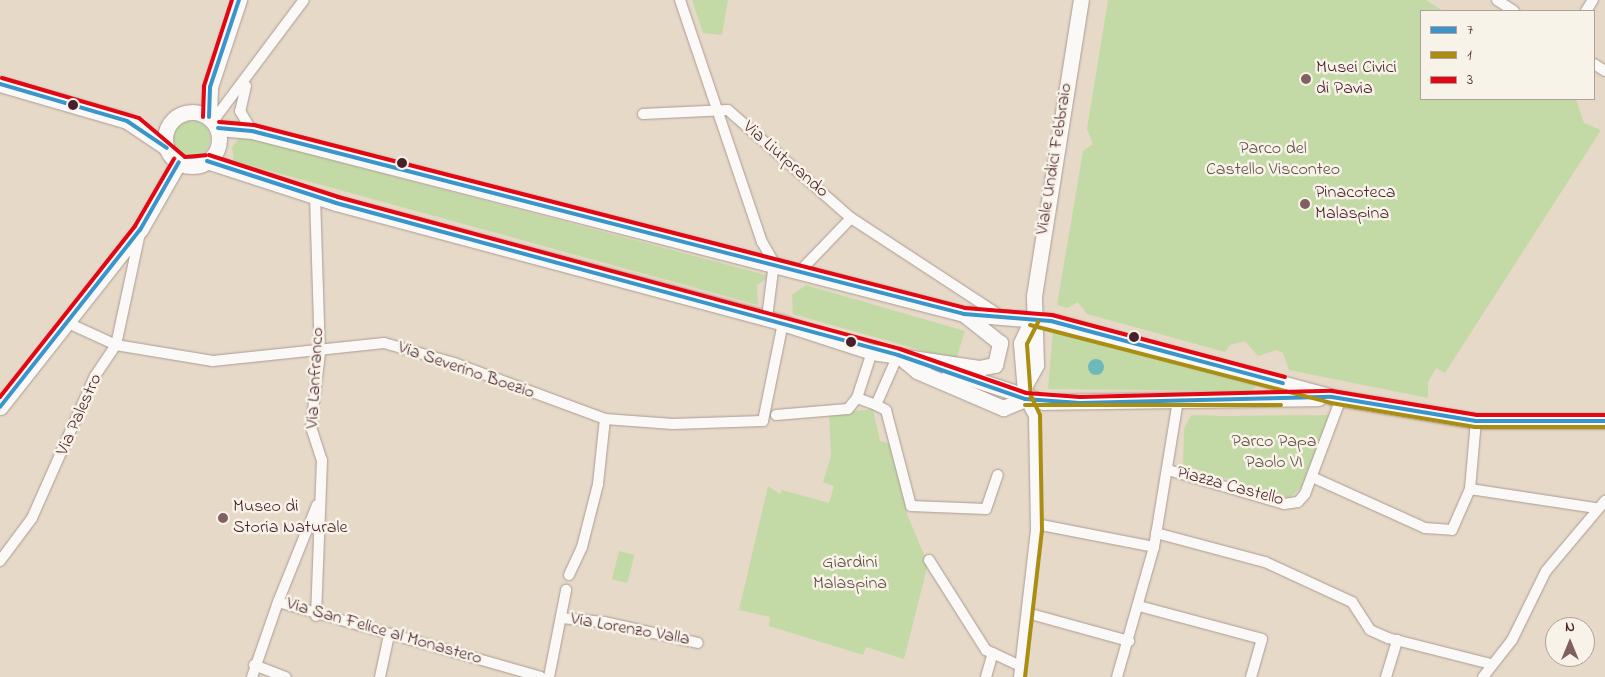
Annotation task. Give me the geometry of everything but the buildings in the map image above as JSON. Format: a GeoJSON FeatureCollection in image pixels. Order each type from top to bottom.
{"type":"FeatureCollection","features":[{"type":"Feature","properties":{"kind":"street"},"geometry":{"type":"LineString","coordinates":[[0,84],[127,121],[167,148],[179,162],[191,166],[207,161],[218,147],[213,122],[210,87],[239,0]]}},
{"type":"Feature","properties":{"kind":"street"},"geometry":{"type":"LineString","coordinates":[[213,122],[248,81],[304,0]]}},
{"type":"Feature","properties":{"kind":"street"},"geometry":{"type":"LineString","coordinates":[[680,0],[762,242],[774,263],[767,318]]}},
{"type":"Feature","properties":{"kind":"street","name":"Viale Undici Febbraio"},"geometry":{"type":"LineString","coordinates":[[1032,319],[1081,0]]}},
{"type":"Feature","properties":{"kind":"street"},"geometry":{"type":"LineString","coordinates":[[1497,0],[1512,10]]}},
{"type":"Feature","properties":{"kind":"street"},"geometry":{"type":"LineString","coordinates":[[248,81],[240,111],[252,131]]}},
{"type":"Feature","properties":{"kind":"street"},"geometry":{"type":"LineString","coordinates":[[643,114],[715,107]]}},
{"type":"Feature","properties":{"kind":"street","name":"Via Liutprando"},"geometry":{"type":"LineString","coordinates":[[715,107],[728,110],[851,218],[1002,318]]}},
{"type":"Feature","properties":{"kind":"street"},"geometry":{"type":"LineString","coordinates":[[167,148],[168,127],[176,117],[196,112],[213,122],[774,263],[964,314],[1032,319],[1336,397],[1476,422],[1605,421]]}},
{"type":"Feature","properties":{"kind":"street"},"geometry":{"type":"LineString","coordinates":[[207,161],[315,196],[783,322],[872,352],[979,368],[994,365],[1000,343],[964,314]]}},
{"type":"Feature","properties":{"kind":"street"},"geometry":{"type":"LineString","coordinates":[[0,407],[140,230],[179,162]]}},
{"type":"Feature","properties":{"kind":"street","name":"Via Lanfranco"},"geometry":{"type":"LineString","coordinates":[[315,196],[320,353],[311,427],[322,460],[316,616]]}},
{"type":"Feature","properties":{"kind":"street"},"geometry":{"type":"LineString","coordinates":[[801,270],[851,218]]}},
{"type":"Feature","properties":{"kind":"street","name":"Via Palestro"},"geometry":{"type":"LineString","coordinates":[[0,561],[32,518],[95,376],[116,345],[140,230]]}},
{"type":"Feature","properties":{"kind":"street"},"geometry":{"type":"LineString","coordinates":[[1021,674],[1036,524],[1034,416],[1025,399],[1026,383],[1036,364],[1038,340],[1032,319]]}},
{"type":"Feature","properties":{"kind":"street","name":"Via Severino Boezio"},"geometry":{"type":"LineString","coordinates":[[68,323],[116,345],[213,360],[320,353],[384,343],[417,350],[605,419],[673,424],[764,421],[783,322]]}},
{"type":"Feature","properties":{"kind":"street"},"geometry":{"type":"LineString","coordinates":[[776,415],[848,409],[857,398],[872,352]]}},
{"type":"Feature","properties":{"kind":"street"},"geometry":{"type":"LineString","coordinates":[[898,355],[917,371],[1003,408],[1025,399],[1260,401],[1336,397]]}},
{"type":"Feature","properties":{"kind":"street"},"geometry":{"type":"LineString","coordinates":[[876,405],[898,355]]}},
{"type":"Feature","properties":{"kind":"street"},"geometry":{"type":"LineString","coordinates":[[1260,401],[1270,390],[1266,378]]}},
{"type":"Feature","properties":{"kind":"street","name":"Piazza Castello"},"geometry":{"type":"LineString","coordinates":[[1168,470],[1284,504],[1302,499],[1312,477],[1336,397]]}},
{"type":"Feature","properties":{"kind":"street"},"geometry":{"type":"LineString","coordinates":[[857,398],[886,410],[911,506],[986,509],[998,475]]}},
{"type":"Feature","properties":{"kind":"street"},"geometry":{"type":"LineString","coordinates":[[1117,677],[1129,641],[1154,547],[1178,401]]}},
{"type":"Feature","properties":{"kind":"street"},"geometry":{"type":"LineString","coordinates":[[569,575],[582,547],[598,484],[605,419]]}},
{"type":"Feature","properties":{"kind":"street"},"geometry":{"type":"LineString","coordinates":[[1312,477],[1440,532],[1452,530],[1470,489],[1476,422]]}},
{"type":"Feature","properties":{"kind":"street"},"geometry":{"type":"LineString","coordinates":[[1470,489],[1595,508]]}},
{"type":"Feature","properties":{"kind":"street","name":"Via San Felice al Monastero"},"geometry":{"type":"LineString","coordinates":[[320,498],[278,602],[316,616],[540,677]]}},
{"type":"Feature","properties":{"kind":"street"},"geometry":{"type":"LineString","coordinates":[[1483,677],[1491,664],[1512,640],[1546,571],[1595,508],[1605,502]]}},
{"type":"Feature","properties":{"kind":"street"},"geometry":{"type":"LineString","coordinates":[[1036,524],[1154,547]]}},
{"type":"Feature","properties":{"kind":"street"},"geometry":{"type":"LineString","coordinates":[[1156,533],[1221,547],[1274,566],[1352,602],[1370,630],[1397,640],[1491,664]]}},
{"type":"Feature","properties":{"kind":"street"},"geometry":{"type":"LineString","coordinates":[[929,560],[986,650],[1021,674]]}},
{"type":"Feature","properties":{"kind":"street"},"geometry":{"type":"LineString","coordinates":[[549,677],[566,590]]}},
{"type":"Feature","properties":{"kind":"street"},"geometry":{"type":"LineString","coordinates":[[252,677],[254,665],[278,602]]}},
{"type":"Feature","properties":{"kind":"street"},"geometry":{"type":"LineString","coordinates":[[1138,606],[1262,639],[1251,677]]}},
{"type":"Feature","properties":{"kind":"street"},"geometry":{"type":"LineString","coordinates":[[1027,613],[1129,641]]}},
{"type":"Feature","properties":{"kind":"street","name":"Via Lorenzo Valla"},"geometry":{"type":"LineString","coordinates":[[561,618],[604,622],[698,643]]}},
{"type":"Feature","properties":{"kind":"street"},"geometry":{"type":"LineString","coordinates":[[380,677],[389,636]]}},
{"type":"Feature","properties":{"kind":"street"},"geometry":{"type":"LineString","coordinates":[[1386,677],[1397,640]]}},
{"type":"Feature","properties":{"kind":"street"},"geometry":{"type":"LineString","coordinates":[[986,677],[993,653]]}},
{"type":"Feature","properties":{"kind":"street"},"geometry":{"type":"LineString","coordinates":[[254,665],[286,677]]}},
{"type":"Feature","properties":{"kind":"green space"},"geometry":{"type":"Polygon","coordinates":[[[692,0],[728,0],[722,35],[703,33],[692,0]]]}},
{"type":"Feature","properties":{"kind":"green space","name":"Parco del Castello Visconteo"},"geometry":{"type":"Polygon","coordinates":[[[1108,0],[1426,0],[1441,10],[1420,10],[1420,100],[1576,100],[1584,123],[1601,130],[1445,373],[1436,368],[1428,382],[1428,398],[1289,370],[1283,353],[1277,350],[1258,356],[1245,341],[1230,345],[1225,352],[1087,314],[1078,302],[1067,308],[1057,305],[1083,151],[1093,144],[1087,129],[1108,0]]]}},
{"type":"Feature","properties":{"kind":"green space"},"geometry":{"type":"Polygon","coordinates":[[[192,121],[205,126],[210,139],[205,152],[192,157],[179,152],[174,139],[179,126],[192,121]]]}},
{"type":"Feature","properties":{"kind":"green space"},"geometry":{"type":"Polygon","coordinates":[[[241,136],[770,276],[757,285],[758,305],[234,161],[232,147],[241,136]]]}},
{"type":"Feature","properties":{"kind":"green space"},"geometry":{"type":"Polygon","coordinates":[[[806,285],[965,331],[956,360],[793,314],[792,295],[806,285]]]}},
{"type":"Feature","properties":{"kind":"green space"},"geometry":{"type":"Polygon","coordinates":[[[1053,330],[1256,386],[1252,391],[1048,389],[1053,330]]]}},
{"type":"Feature","properties":{"kind":"green space","name":"Giardini Malaspina"},"geometry":{"type":"Polygon","coordinates":[[[873,409],[880,441],[892,444],[907,514],[928,564],[904,659],[866,647],[863,655],[769,626],[770,617],[739,610],[768,486],[780,494],[782,490],[829,503],[834,486],[823,482],[831,456],[829,414],[873,409]]]}},
{"type":"Feature","properties":{"kind":"green space","name":"Parco Papa Paolo VI"},"geometry":{"type":"Polygon","coordinates":[[[1191,415],[1331,415],[1301,488],[1289,498],[1183,465],[1184,429],[1191,415]]]}},
{"type":"Feature","properties":{"kind":"green space"},"geometry":{"type":"Polygon","coordinates":[[[619,551],[635,555],[628,583],[612,579],[619,551]]]}},
{"type":"Feature","properties":{"kind":"water"},"geometry":{"type":"Polygon","coordinates":[[[1096,359],[1102,361],[1104,367],[1102,373],[1096,375],[1090,373],[1088,367],[1090,361],[1096,359]]]}},
{"type":"Feature","properties":{"kind":"transit line","name":"3"},"geometry":{"type":"LineString","coordinates":[[203,117],[204,86],[232,0]]}},
{"type":"Feature","properties":{"kind":"transit line","name":"7"},"geometry":{"type":"LineString","coordinates":[[209,117],[210,87],[239,0]]}},
{"type":"Feature","properties":{"kind":"transit line","name":"3"},"geometry":{"type":"LineString","coordinates":[[2,78],[139,118],[185,157],[206,155]]}},
{"type":"Feature","properties":{"kind":"transit line","name":"7"},"geometry":{"type":"LineString","coordinates":[[0,84],[127,121],[167,148]]}},
{"type":"Feature","properties":{"kind":"transit line","name":"3"},"geometry":{"type":"LineString","coordinates":[[219,122],[254,125],[965,308],[1052,315],[1285,377]]}},
{"type":"Feature","properties":{"kind":"transit line","name":"7"},"geometry":{"type":"LineString","coordinates":[[218,128],[252,131],[964,314],[1051,321],[1283,383]]}},
{"type":"Feature","properties":{"kind":"transit line","name":"3"},"geometry":{"type":"LineString","coordinates":[[209,155],[338,197],[900,349],[1026,393],[1080,397],[1332,391],[1477,415],[1605,415]]}},
{"type":"Feature","properties":{"kind":"transit line","name":"3"},"geometry":{"type":"LineString","coordinates":[[0,397],[135,226],[174,159]]}},
{"type":"Feature","properties":{"kind":"transit line","name":"7"},"geometry":{"type":"LineString","coordinates":[[207,161],[336,203],[898,355],[1025,399],[1080,403],[1332,397],[1476,421],[1605,421]]}},
{"type":"Feature","properties":{"kind":"transit line","name":"7"},"geometry":{"type":"LineString","coordinates":[[0,407],[140,230],[179,162]]}},
{"type":"Feature","properties":{"kind":"transit line","name":"1"},"geometry":{"type":"LineString","coordinates":[[1031,399],[1027,344],[1038,322]]}},
{"type":"Feature","properties":{"kind":"transit line","name":"1"},"geometry":{"type":"LineString","coordinates":[[1030,325],[1331,403],[1475,427],[1605,427]]}},
{"type":"Feature","properties":{"kind":"transit line","name":"1"},"geometry":{"type":"LineString","coordinates":[[1025,677],[1042,530],[1040,415],[1031,396]]}},
{"type":"Feature","properties":{"kind":"transit line","name":"1"},"geometry":{"type":"LineString","coordinates":[[1025,405],[1281,405]]}},
{"type":"Feature","properties":{"kind":"place","name":"Musei Civici di Pavia"},"geometry":{"type":"Point","coordinates":[1306,79]}},
{"type":"Feature","properties":{"kind":"place","name":"Pinacoteca Malaspina"},"geometry":{"type":"Point","coordinates":[1305,204]}},
{"type":"Feature","properties":{"kind":"place","name":"Museo di Storia Naturale"},"geometry":{"type":"Point","coordinates":[223,518]}}]}
